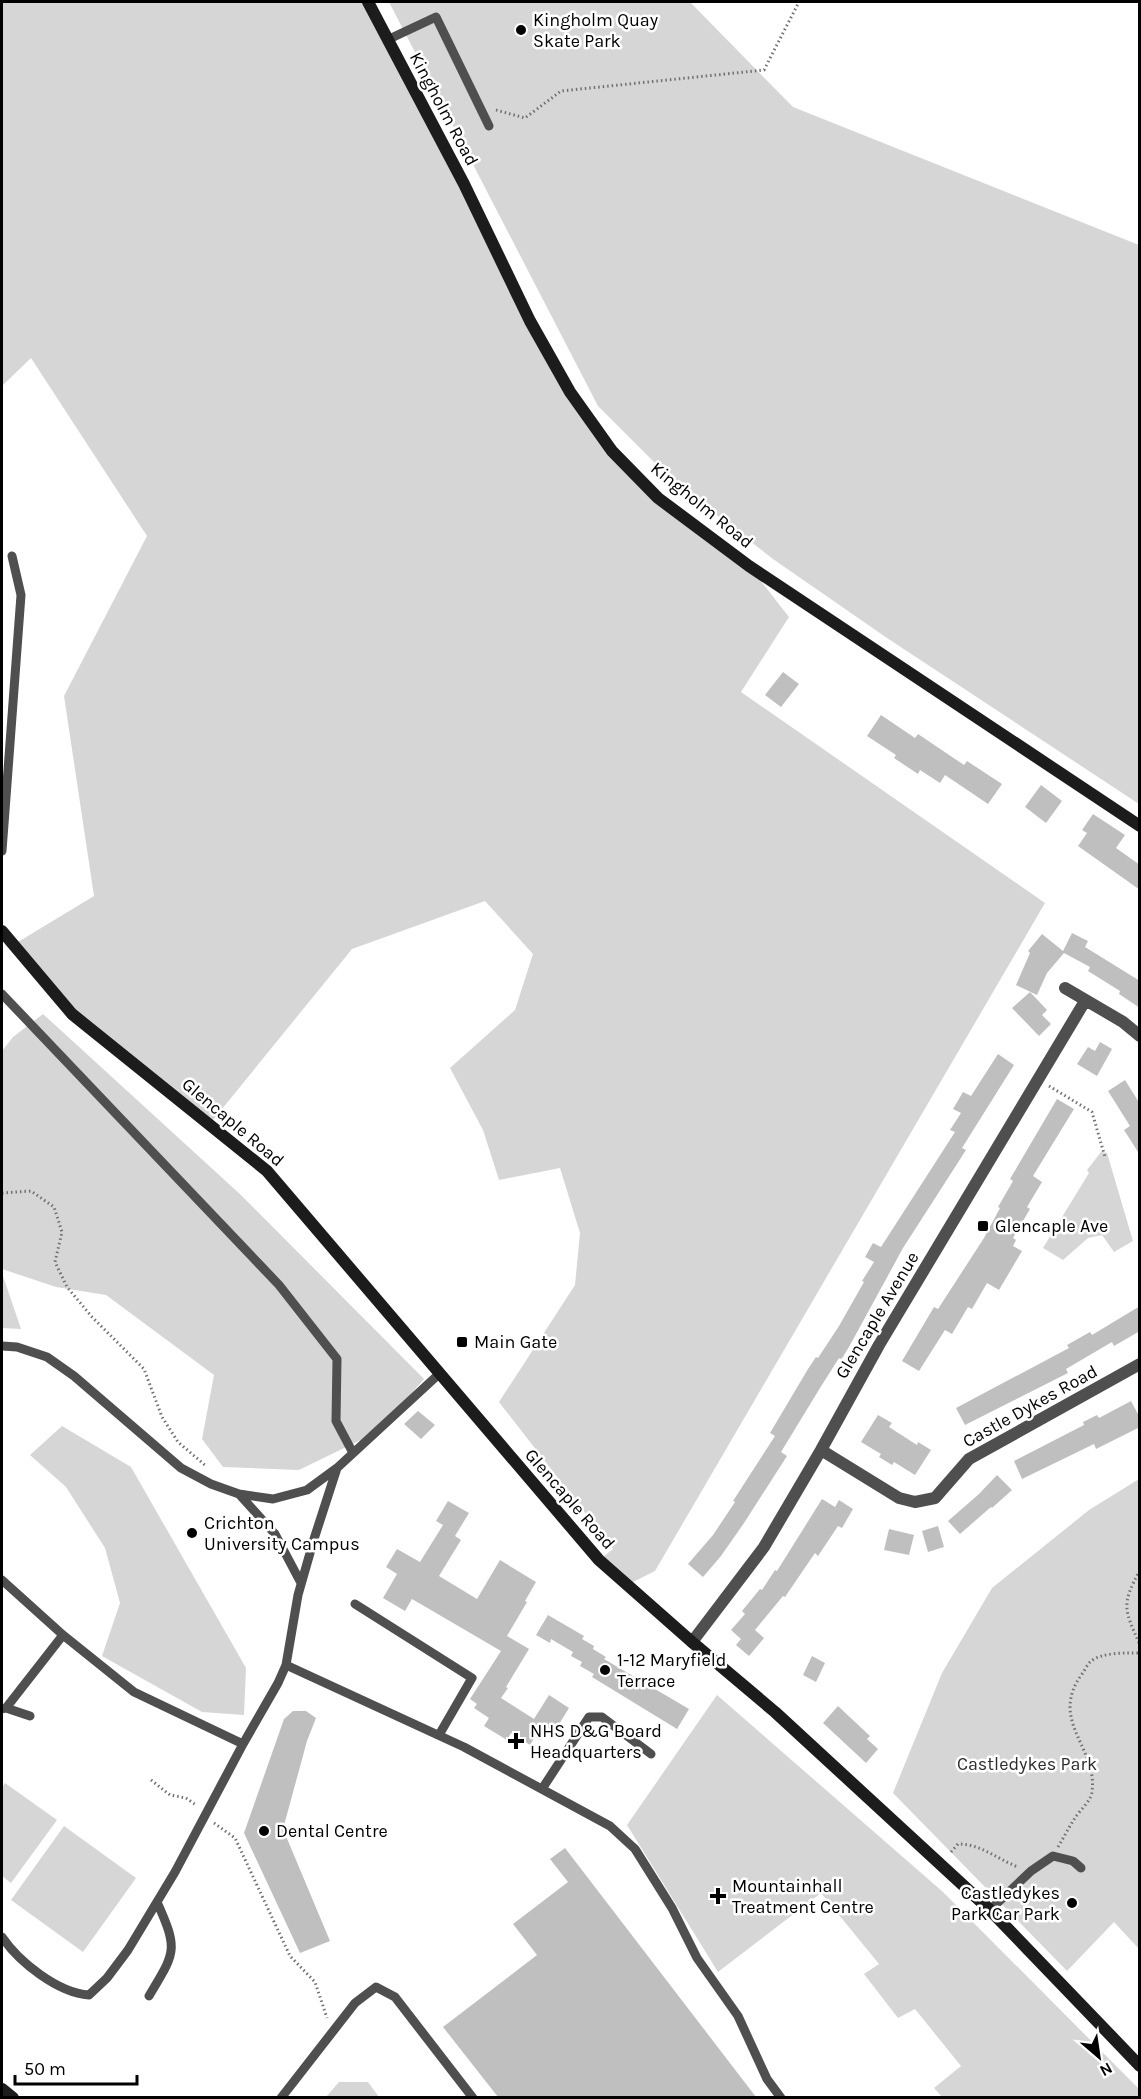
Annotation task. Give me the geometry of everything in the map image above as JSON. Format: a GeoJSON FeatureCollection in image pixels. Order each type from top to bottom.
{"type":"FeatureCollection","features":[{"type":"Feature","properties":{"kind":"main road","name":"Kingholm Road"},"geometry":{"type":"LineString","coordinates":[[368,2],[464,184],[530,321],[570,392],[612,451],[658,498],[749,566],[1140,826]]}},
{"type":"Feature","properties":{"kind":"main road","name":"Glencaple Road"},"geometry":{"type":"LineString","coordinates":[[2,931],[72,1014],[267,1172],[599,1560],[775,1712],[990,1910],[1140,2066]]}},
{"type":"Feature","properties":{"kind":"main road"},"geometry":{"type":"LineString","coordinates":[[2,2089],[13,2097]]}},
{"type":"Feature","properties":{"kind":"street"},"geometry":{"type":"LineString","coordinates":[[1065,988],[1123,1022],[1140,1036]]}},
{"type":"Feature","properties":{"kind":"street","name":"Glencaple Avenue"},"geometry":{"type":"LineString","coordinates":[[692,1642],[764,1547],[879,1345],[1085,1001]]}},
{"type":"Feature","properties":{"kind":"street","name":"Castle Dykes Road"},"geometry":{"type":"LineString","coordinates":[[821,1450],[899,1498],[915,1502],[935,1498],[969,1460],[1140,1364]]}},
{"type":"Feature","properties":{"kind":"lane"},"geometry":{"type":"LineString","coordinates":[[387,40],[435,17],[489,126]]}},
{"type":"Feature","properties":{"kind":"lane"},"geometry":{"type":"LineString","coordinates":[[2,851],[21,595],[12,556]]}},
{"type":"Feature","properties":{"kind":"lane"},"geometry":{"type":"LineString","coordinates":[[2,994],[279,1285],[337,1359],[336,1421],[353,1453]]}},
{"type":"Feature","properties":{"kind":"lane"},"geometry":{"type":"LineString","coordinates":[[2,1346],[17,1347],[47,1357],[74,1376],[181,1468],[211,1484],[239,1494],[273,1499],[308,1490],[337,1468],[439,1374]]}},
{"type":"Feature","properties":{"kind":"lane"},"geometry":{"type":"LineString","coordinates":[[2,1937],[30,1968],[76,1994],[89,1995],[107,1978],[128,1950],[206,1814],[286,1665],[302,1583],[337,1468]]}},
{"type":"Feature","properties":{"kind":"lane"},"geometry":{"type":"LineString","coordinates":[[239,1494],[275,1534],[302,1583]]}},
{"type":"Feature","properties":{"kind":"lane"},"geometry":{"type":"LineString","coordinates":[[2,1580],[63,1635],[134,1692],[243,1744]]}},
{"type":"Feature","properties":{"kind":"lane"},"geometry":{"type":"LineString","coordinates":[[355,1604],[472,1678],[440,1736]]}},
{"type":"Feature","properties":{"kind":"lane"},"geometry":{"type":"LineString","coordinates":[[30,1716],[4,1708],[63,1635]]}},
{"type":"Feature","properties":{"kind":"lane"},"geometry":{"type":"LineString","coordinates":[[286,1665],[440,1736],[610,1826],[635,1849],[672,1908],[697,1958],[738,2016],[767,2079],[781,2097]]}},
{"type":"Feature","properties":{"kind":"lane"},"geometry":{"type":"LineString","coordinates":[[542,1789],[589,1717],[602,1717],[651,1754]]}},
{"type":"Feature","properties":{"kind":"lane"},"geometry":{"type":"LineString","coordinates":[[990,1910],[1031,1871],[1053,1856],[1073,1861],[1081,1868]]}},
{"type":"Feature","properties":{"kind":"lane"},"geometry":{"type":"LineString","coordinates":[[149,1996],[170,1961],[171,1947],[168,1928],[157,1902]]}},
{"type":"Feature","properties":{"kind":"lane"},"geometry":{"type":"LineString","coordinates":[[281,2097],[355,2003],[376,1987],[395,1997],[473,2097]]}},
{"type":"Feature","properties":{"kind":"path"},"geometry":{"type":"LineString","coordinates":[[479,106],[525,118],[561,91],[764,70],[799,2]]}},
{"type":"Feature","properties":{"kind":"path"},"geometry":{"type":"LineString","coordinates":[[1038,1080],[1092,1112],[1105,1157]]}},
{"type":"Feature","properties":{"kind":"path"},"geometry":{"type":"LineString","coordinates":[[2,1193],[31,1191],[54,1208],[62,1232],[55,1262],[67,1287],[92,1317],[144,1369],[162,1417],[178,1442],[213,1472]]}},
{"type":"Feature","properties":{"kind":"path"},"geometry":{"type":"LineString","coordinates":[[1140,1570],[1130,1588],[1125,1607],[1140,1645]]}},
{"type":"Feature","properties":{"kind":"path"},"geometry":{"type":"LineString","coordinates":[[1053,1856],[1074,1819],[1092,1795],[1088,1756],[1077,1738],[1071,1719],[1072,1688],[1091,1661],[1116,1653],[1140,1653]]}},
{"type":"Feature","properties":{"kind":"path"},"geometry":{"type":"LineString","coordinates":[[151,1780],[170,1794],[186,1798],[235,1838],[290,1956],[315,1982],[332,2032]]}},
{"type":"Feature","properties":{"kind":"path"},"geometry":{"type":"LineString","coordinates":[[951,1852],[958,1844],[970,1844],[983,1848],[1007,1863],[1031,1871]]}},
{"type":"Feature","properties":{"kind":"green space"},"geometry":{"type":"Polygon","coordinates":[[[2,2],[368,2],[570,392],[658,498],[749,566],[789,617],[741,692],[1045,903],[655,1571],[627,1585],[599,1560],[613,1549],[499,1402],[575,1285],[580,1233],[560,1168],[499,1180],[483,1130],[450,1068],[515,1010],[533,954],[485,901],[352,949],[209,1125],[72,1014],[13,945],[94,896],[64,696],[147,536],[31,358],[2,386],[2,2]]]}},
{"type":"Feature","properties":{"kind":"green space"},"geometry":{"type":"Polygon","coordinates":[[[389,2],[690,2],[793,107],[1139,245],[1139,804],[887,638],[773,559],[674,482],[598,406],[389,2]]]}},
{"type":"Feature","properties":{"kind":"green space"},"geometry":{"type":"Polygon","coordinates":[[[43,1014],[241,1195],[424,1379],[377,1432],[299,1470],[223,1467],[202,1439],[214,1375],[106,1295],[56,1287],[2,1269],[2,1051],[13,1037],[43,1014]]]}},
{"type":"Feature","properties":{"kind":"green space"},"geometry":{"type":"Polygon","coordinates":[[[1101,1152],[1107,1153],[1133,1241],[1114,1252],[1102,1235],[1088,1238],[1063,1260],[1043,1248],[1089,1173],[1087,1170],[1101,1152]]]}},
{"type":"Feature","properties":{"kind":"green space"},"geometry":{"type":"Polygon","coordinates":[[[2,1273],[21,1329],[2,1328],[2,1273]]]}},
{"type":"Feature","properties":{"kind":"green space"},"geometry":{"type":"Polygon","coordinates":[[[62,1426],[131,1467],[246,1668],[244,1715],[202,1712],[102,1656],[120,1603],[105,1548],[66,1487],[30,1455],[62,1426]]]}},
{"type":"Feature","properties":{"kind":"green space","name":"Castledykes Park"},"geometry":{"type":"Polygon","coordinates":[[[1139,1479],[1139,1949],[1114,1922],[1067,1971],[893,1793],[942,1673],[992,1588],[1089,1510],[1139,1479]]]}},
{"type":"Feature","properties":{"kind":"green space"},"geometry":{"type":"Polygon","coordinates":[[[717,1695],[943,1892],[1139,2089],[1139,2097],[942,2097],[934,2088],[961,2066],[915,2009],[898,2018],[864,1974],[879,1964],[821,1893],[718,1972],[627,1825],[717,1695]]]}},
{"type":"Feature","properties":{"kind":"green space"},"geometry":{"type":"Polygon","coordinates":[[[5,1783],[57,1820],[11,1883],[2,1876],[2,1788],[5,1783]]]}},
{"type":"Feature","properties":{"kind":"green space"},"geometry":{"type":"Polygon","coordinates":[[[64,1826],[136,1878],[83,1952],[11,1900],[64,1826]]]}},
{"type":"Feature","properties":{"kind":"green space"},"geometry":{"type":"Polygon","coordinates":[[[339,2082],[368,2082],[379,2097],[326,2097],[339,2082]]]}},
{"type":"Feature","properties":{"kind":"building"},"geometry":{"type":"Polygon","coordinates":[[[783,672],[799,684],[781,707],[765,695],[783,672]]]}},
{"type":"Feature","properties":{"kind":"building"},"geometry":{"type":"Polygon","coordinates":[[[881,715],[915,738],[918,734],[964,765],[967,761],[1002,784],[988,804],[945,775],[940,783],[920,770],[918,774],[894,758],[896,755],[867,736],[881,715]]]}},
{"type":"Feature","properties":{"kind":"building"},"geometry":{"type":"Polygon","coordinates":[[[1041,785],[1062,801],[1046,823],[1025,807],[1041,785]]]}},
{"type":"Feature","properties":{"kind":"building"},"geometry":{"type":"Polygon","coordinates":[[[1093,814],[1125,835],[1116,848],[1140,865],[1140,890],[1078,846],[1087,833],[1082,830],[1093,814]]]}},
{"type":"Feature","properties":{"kind":"building"},"geometry":{"type":"Polygon","coordinates":[[[1072,933],[1088,941],[1085,947],[1140,981],[1140,1008],[1119,994],[1120,991],[1088,971],[1090,967],[1064,953],[1047,973],[1037,995],[1016,985],[1030,953],[1028,951],[1042,934],[1063,951],[1072,933]]]}},
{"type":"Feature","properties":{"kind":"building"},"geometry":{"type":"Polygon","coordinates":[[[1030,992],[1047,1010],[1042,1015],[1051,1024],[1039,1036],[1012,1008],[1030,992]]]}},
{"type":"Feature","properties":{"kind":"building"},"geometry":{"type":"Polygon","coordinates":[[[1100,1042],[1112,1049],[1097,1076],[1077,1064],[1088,1047],[1095,1051],[1100,1042]]]}},
{"type":"Feature","properties":{"kind":"building"},"geometry":{"type":"Polygon","coordinates":[[[998,1054],[1014,1065],[962,1148],[966,1150],[903,1248],[849,1347],[841,1360],[839,1358],[781,1452],[787,1456],[744,1523],[703,1577],[688,1564],[713,1535],[735,1502],[733,1501],[775,1436],[770,1433],[808,1369],[839,1326],[874,1262],[865,1257],[873,1243],[881,1247],[955,1132],[950,1130],[961,1113],[953,1109],[963,1092],[971,1096],[998,1054]]]}},
{"type":"Feature","properties":{"kind":"building"},"geometry":{"type":"Polygon","coordinates":[[[1125,1080],[1140,1104],[1140,1155],[1124,1130],[1130,1126],[1108,1091],[1125,1080]]]}},
{"type":"Feature","properties":{"kind":"building"},"geometry":{"type":"Polygon","coordinates":[[[1057,1099],[1074,1109],[1033,1176],[1042,1182],[1027,1207],[1030,1209],[1013,1238],[1016,1240],[1013,1246],[1022,1251],[999,1290],[987,1283],[972,1309],[968,1307],[952,1334],[945,1330],[919,1371],[902,1361],[934,1307],[938,1309],[984,1238],[1013,1181],[1010,1179],[1057,1099]]]}},
{"type":"Feature","properties":{"kind":"building"},"geometry":{"type":"Polygon","coordinates":[[[1140,1306],[1140,1331],[1114,1346],[1112,1342],[1066,1369],[1068,1373],[965,1425],[956,1408],[1069,1348],[1067,1345],[1090,1332],[1092,1335],[1140,1306]]]}},
{"type":"Feature","properties":{"kind":"building"},"geometry":{"type":"Polygon","coordinates":[[[1131,1401],[1140,1418],[1140,1427],[1096,1449],[1094,1444],[1022,1479],[1014,1461],[1084,1425],[1083,1422],[1097,1415],[1099,1418],[1131,1401]]]}},
{"type":"Feature","properties":{"kind":"building"},"geometry":{"type":"Polygon","coordinates":[[[418,1411],[435,1425],[421,1439],[404,1424],[418,1411]]]}},
{"type":"Feature","properties":{"kind":"building"},"geometry":{"type":"Polygon","coordinates":[[[878,1415],[892,1423],[889,1427],[917,1445],[918,1442],[931,1450],[915,1475],[894,1462],[892,1465],[879,1457],[881,1454],[861,1442],[878,1415]]]}},
{"type":"Feature","properties":{"kind":"building"},"geometry":{"type":"Polygon","coordinates":[[[997,1475],[1012,1490],[960,1534],[948,1521],[997,1475]]]}},
{"type":"Feature","properties":{"kind":"building"},"geometry":{"type":"Polygon","coordinates":[[[822,1499],[835,1507],[839,1500],[853,1509],[842,1528],[838,1526],[818,1556],[815,1553],[785,1597],[783,1596],[755,1630],[764,1638],[749,1656],[736,1645],[741,1639],[731,1630],[745,1614],[742,1611],[760,1589],[762,1590],[775,1570],[777,1571],[822,1499]]]}},
{"type":"Feature","properties":{"kind":"building"},"geometry":{"type":"Polygon","coordinates":[[[448,1501],[469,1513],[455,1536],[461,1540],[439,1576],[477,1599],[500,1560],[536,1582],[507,1636],[529,1649],[501,1698],[534,1719],[549,1695],[569,1708],[556,1729],[551,1725],[541,1740],[535,1737],[530,1745],[511,1733],[507,1740],[484,1726],[489,1718],[474,1708],[477,1704],[470,1699],[501,1651],[412,1599],[405,1611],[383,1598],[397,1574],[386,1567],[397,1549],[420,1562],[443,1525],[436,1521],[448,1501]]]}},
{"type":"Feature","properties":{"kind":"building"},"geometry":{"type":"Polygon","coordinates":[[[938,1526],[944,1547],[928,1552],[922,1531],[938,1526]]]}},
{"type":"Feature","properties":{"kind":"building"},"geometry":{"type":"Polygon","coordinates":[[[889,1529],[914,1535],[909,1555],[884,1550],[889,1529]]]}},
{"type":"Feature","properties":{"kind":"building","name":"1-12 Maryfield Terrace"},"geometry":{"type":"Polygon","coordinates":[[[548,1615],[584,1636],[582,1639],[594,1646],[593,1649],[606,1657],[604,1659],[689,1709],[677,1729],[592,1677],[594,1674],[580,1666],[582,1662],[571,1656],[573,1652],[551,1639],[550,1643],[536,1635],[548,1615]]]}},
{"type":"Feature","properties":{"kind":"building"},"geometry":{"type":"Polygon","coordinates":[[[812,1656],[825,1663],[816,1682],[803,1675],[812,1656]]]}},
{"type":"Feature","properties":{"kind":"building"},"geometry":{"type":"Polygon","coordinates":[[[838,1706],[870,1736],[867,1739],[878,1749],[866,1763],[823,1723],[838,1706]]]}},
{"type":"Feature","properties":{"kind":"building","name":"Dental Centre"},"geometry":{"type":"Polygon","coordinates":[[[293,1711],[306,1711],[316,1718],[307,1741],[283,1829],[330,1941],[300,1953],[244,1833],[284,1719],[293,1711]]]}},
{"type":"Feature","properties":{"kind":"building"},"geometry":{"type":"Polygon","coordinates":[[[565,1848],[756,2097],[498,2097],[443,2027],[537,1955],[513,1924],[568,1882],[550,1859],[565,1848]]]}},
{"type":"Feature","properties":{"kind":"place","name":"Kingholm Quay Skate Park"},"geometry":{"type":"Point","coordinates":[521,30]}},
{"type":"Feature","properties":{"kind":"place","name":"Glencaple Ave"},"geometry":{"type":"Point","coordinates":[983,1226]}},
{"type":"Feature","properties":{"kind":"place","name":"Main Gate"},"geometry":{"type":"Point","coordinates":[462,1342]}},
{"type":"Feature","properties":{"kind":"place","name":"Crichton University Campus"},"geometry":{"type":"Point","coordinates":[192,1533]}},
{"type":"Feature","properties":{"kind":"place","name":"1-12 Maryfield Terrace"},"geometry":{"type":"Point","coordinates":[605,1670]}},
{"type":"Feature","properties":{"kind":"place","name":"NHS D&G Board Headquarters"},"geometry":{"type":"Point","coordinates":[516,1741]}},
{"type":"Feature","properties":{"kind":"place","name":"Dental Centre"},"geometry":{"type":"Point","coordinates":[264,1831]}},
{"type":"Feature","properties":{"kind":"place","name":"Mountainhall Treatment Centre"},"geometry":{"type":"Point","coordinates":[718,1896]}},
{"type":"Feature","properties":{"kind":"place","name":"Castledykes Park Car Park"},"geometry":{"type":"Point","coordinates":[1072,1903]}}]}
